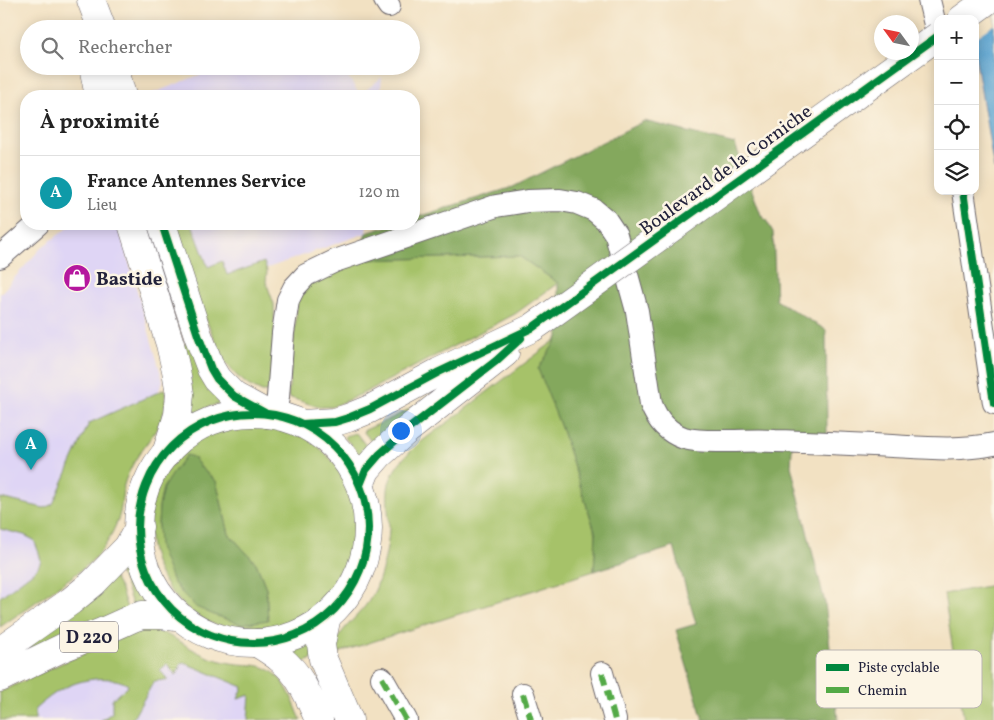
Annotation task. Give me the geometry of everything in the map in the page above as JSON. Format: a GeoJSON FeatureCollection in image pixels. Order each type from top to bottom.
{"type":"FeatureCollection","features":[{"type":"Feature","properties":{"kind":"main road"},"geometry":{"type":"LineString","coordinates":[[81,0],[84,20]]}},
{"type":"Feature","properties":{"kind":"main road"},"geometry":{"type":"LineString","coordinates":[[91,0],[99,20]]}},
{"type":"Feature","properties":{"kind":"main road"},"geometry":{"type":"LineString","coordinates":[[967,15],[988,0]]}},
{"type":"Feature","properties":{"kind":"main road","name":"Boulevard de la Corniche"},"geometry":{"type":"LineString","coordinates":[[360,485],[366,470],[407,430],[496,361],[539,324],[934,40]]}},
{"type":"Feature","properties":{"kind":"main road"},"geometry":{"type":"LineString","coordinates":[[95,75],[98,90]]}},
{"type":"Feature","properties":{"kind":"main road"},"geometry":{"type":"LineString","coordinates":[[116,75],[120,90]]}},
{"type":"Feature","properties":{"kind":"main road"},"geometry":{"type":"LineString","coordinates":[[134,230],[170,344],[180,394],[178,416],[166,454]]}},
{"type":"Feature","properties":{"kind":"main road"},"geometry":{"type":"LineString","coordinates":[[164,230],[198,336],[211,369],[217,379],[234,396],[271,415]]}},
{"type":"Feature","properties":{"kind":"main road","name":"Boulevard de la Corniche"},"geometry":{"type":"LineString","coordinates":[[302,424],[335,422],[370,409],[439,372],[539,324]]}},
{"type":"Feature","properties":{"kind":"main road"},"geometry":{"type":"LineString","coordinates":[[242,414],[271,415],[294,420],[327,439],[352,468],[364,499],[368,527],[367,542],[357,576],[346,595],[327,616],[294,635],[258,643],[240,642],[205,632],[182,618],[162,598],[152,582],[142,555],[139,526],[141,504],[153,473],[166,454],[174,445],[194,430],[217,419],[242,414]]}},
{"type":"Feature","properties":{"kind":"main road","name":"D 220"},"geometry":{"type":"LineString","coordinates":[[0,652],[93,583],[128,547],[139,526]]}},
{"type":"Feature","properties":{"kind":"main road","name":"D 220"},"geometry":{"type":"LineString","coordinates":[[0,678],[62,648],[142,615],[182,618]]}},
{"type":"Feature","properties":{"kind":"main road"},"geometry":{"type":"LineString","coordinates":[[327,616],[321,644],[323,659],[349,720]]}},
{"type":"Feature","properties":{"kind":"main road"},"geometry":{"type":"LineString","coordinates":[[258,643],[275,653],[293,671],[301,682],[318,720]]}},
{"type":"Feature","properties":{"kind":"street"},"geometry":{"type":"LineString","coordinates":[[929,0],[934,21]]}},
{"type":"Feature","properties":{"kind":"street"},"geometry":{"type":"LineString","coordinates":[[964,195],[994,403]]}},
{"type":"Feature","properties":{"kind":"street"},"geometry":{"type":"LineString","coordinates":[[271,415],[279,387],[283,333],[288,300],[294,288],[306,275],[335,261],[496,206],[528,200],[560,200],[577,203],[594,210],[606,220],[616,235],[636,311],[650,404],[655,416],[673,433],[684,438],[705,441],[789,441],[952,449],[976,448],[994,444]]}},
{"type":"Feature","properties":{"kind":"street"},"geometry":{"type":"LineString","coordinates":[[0,257],[31,230]]}},
{"type":"Feature","properties":{"kind":"street"},"geometry":{"type":"LineString","coordinates":[[602,673],[615,720]]}},
{"type":"Feature","properties":{"kind":"street"},"geometry":{"type":"LineString","coordinates":[[382,678],[406,720]]}},
{"type":"Feature","properties":{"kind":"street"},"geometry":{"type":"LineString","coordinates":[[523,694],[531,720]]}},
{"type":"Feature","properties":{"kind":"shaded area"},"geometry":{"type":"Polygon","coordinates":[[[199,75],[347,75],[357,90],[161,90],[199,75]]]}},
{"type":"Feature","properties":{"kind":"shaded area"},"geometry":{"type":"Polygon","coordinates":[[[382,77],[381,90],[366,90],[382,77]]]}},
{"type":"Feature","properties":{"kind":"shaded area"},"geometry":{"type":"Polygon","coordinates":[[[65,230],[120,231],[163,381],[97,530],[0,617],[0,294],[42,247],[65,230]]]}},
{"type":"Feature","properties":{"kind":"shaded area"},"geometry":{"type":"Polygon","coordinates":[[[190,230],[366,230],[366,233],[211,288],[190,230]]]}},
{"type":"Feature","properties":{"kind":"shaded area"},"geometry":{"type":"Polygon","coordinates":[[[156,650],[221,670],[288,720],[0,720],[0,707],[156,650]]]}},
{"type":"Feature","properties":{"kind":"green space"},"geometry":{"type":"Polygon","coordinates":[[[644,121],[735,144],[761,215],[773,232],[776,300],[826,330],[827,435],[793,433],[791,466],[825,603],[830,650],[816,650],[816,708],[837,708],[838,720],[703,720],[676,630],[696,624],[674,547],[594,571],[596,534],[562,430],[538,369],[558,338],[558,283],[519,256],[358,260],[366,233],[376,230],[420,230],[420,216],[513,187],[644,121]]]}},
{"type":"Feature","properties":{"kind":"green space"},"geometry":{"type":"Polygon","coordinates":[[[176,230],[194,230],[208,267],[222,261],[227,275],[264,262],[267,271],[266,282],[274,304],[275,335],[270,392],[262,392],[248,385],[225,362],[202,311],[176,230]]]}},
{"type":"Feature","properties":{"kind":"green space"},"geometry":{"type":"Polygon","coordinates":[[[519,256],[558,283],[515,314],[364,393],[332,407],[319,407],[288,397],[298,297],[310,283],[357,260],[519,256]]]}},
{"type":"Feature","properties":{"kind":"green space"},"geometry":{"type":"Polygon","coordinates":[[[558,338],[539,369],[562,430],[596,534],[594,571],[334,654],[334,648],[339,637],[366,604],[379,581],[385,559],[389,529],[389,483],[398,465],[421,442],[558,338]]]}},
{"type":"Feature","properties":{"kind":"green space"},"geometry":{"type":"Polygon","coordinates":[[[194,341],[224,402],[208,407],[188,418],[176,347],[194,341]]]}},
{"type":"Feature","properties":{"kind":"green space"},"geometry":{"type":"Polygon","coordinates":[[[165,389],[164,412],[161,421],[127,476],[123,488],[119,517],[107,543],[79,572],[0,627],[0,597],[33,572],[41,561],[34,540],[24,535],[0,529],[0,498],[44,508],[53,504],[89,423],[165,389]]]}},
{"type":"Feature","properties":{"kind":"green space"},"geometry":{"type":"Polygon","coordinates":[[[422,402],[376,447],[363,431],[396,416],[422,402]]]}},
{"type":"Feature","properties":{"kind":"green space"},"geometry":{"type":"Polygon","coordinates":[[[255,424],[278,427],[299,434],[312,442],[331,460],[345,481],[353,504],[356,528],[353,552],[345,575],[331,596],[311,613],[284,627],[261,632],[245,632],[227,629],[210,623],[194,614],[168,588],[156,564],[150,540],[150,514],[157,490],[169,467],[187,448],[211,433],[227,427],[255,424]],[[193,457],[163,488],[158,526],[173,582],[196,607],[268,620],[266,588],[256,563],[229,534],[216,481],[202,469],[193,457]]]}},
{"type":"Feature","properties":{"kind":"green space"},"geometry":{"type":"Polygon","coordinates":[[[356,433],[371,452],[361,458],[345,438],[345,436],[356,433]]]}},
{"type":"Feature","properties":{"kind":"green space"},"geometry":{"type":"Polygon","coordinates":[[[186,455],[193,457],[202,469],[216,481],[229,534],[256,563],[266,588],[268,620],[241,624],[214,615],[196,607],[173,582],[159,547],[159,507],[163,488],[186,455]]]}},
{"type":"Feature","properties":{"kind":"green space"},"geometry":{"type":"Polygon","coordinates":[[[129,562],[137,586],[149,604],[134,610],[118,570],[129,562]]]}},
{"type":"Feature","properties":{"kind":"green space"},"geometry":{"type":"Polygon","coordinates":[[[113,576],[121,590],[128,611],[0,662],[113,576]]]}},
{"type":"Feature","properties":{"kind":"green space"},"geometry":{"type":"Polygon","coordinates":[[[994,585],[994,720],[964,720],[962,708],[982,708],[982,650],[953,650],[944,594],[994,585]]]}},
{"type":"Feature","properties":{"kind":"green space"},"geometry":{"type":"Polygon","coordinates":[[[144,628],[162,632],[211,658],[270,670],[287,688],[301,720],[248,720],[250,695],[238,699],[243,687],[182,662],[176,675],[167,664],[160,670],[168,680],[154,681],[132,720],[101,720],[112,713],[112,699],[128,686],[118,681],[100,679],[80,682],[54,694],[35,709],[35,720],[0,720],[0,692],[144,628]]]}},
{"type":"Feature","properties":{"kind":"green space"},"geometry":{"type":"Polygon","coordinates":[[[311,642],[315,658],[299,664],[290,652],[304,647],[311,642]]]}},
{"type":"Feature","properties":{"kind":"water"},"geometry":{"type":"Polygon","coordinates":[[[994,0],[994,169],[979,79],[979,15],[994,0]]]}},
{"type":"Feature","properties":{"kind":"pier"},"geometry":{"type":"Polygon","coordinates":[[[964,0],[994,0],[994,25],[979,35],[979,15],[966,15],[964,0]]]}},
{"type":"Feature","properties":{"kind":"marked path"},"geometry":{"type":"LineString","coordinates":[[602,673],[615,720]]}},
{"type":"Feature","properties":{"kind":"marked path"},"geometry":{"type":"LineString","coordinates":[[382,678],[406,720]]}},
{"type":"Feature","properties":{"kind":"marked path"},"geometry":{"type":"LineString","coordinates":[[523,694],[531,720]]}},
{"type":"Feature","properties":{"kind":"cycle path"},"geometry":{"type":"LineString","coordinates":[[302,424],[335,422],[370,409],[439,372],[532,328],[934,39]]}},
{"type":"Feature","properties":{"kind":"cycle path"},"geometry":{"type":"LineString","coordinates":[[964,195],[994,403]]}},
{"type":"Feature","properties":{"kind":"cycle path"},"geometry":{"type":"LineString","coordinates":[[164,230],[211,369],[217,379],[234,396],[265,413]]}},
{"type":"Feature","properties":{"kind":"cycle path"},"geometry":{"type":"LineString","coordinates":[[360,485],[366,470],[379,455],[407,430],[496,361],[521,338]]}},
{"type":"Feature","properties":{"kind":"cycle path"},"geometry":{"type":"LineString","coordinates":[[253,413],[286,418],[297,422],[326,439],[342,455],[354,474],[363,495],[368,528],[363,561],[359,572],[342,601],[326,617],[307,629],[286,638],[253,643],[220,638],[209,634],[180,617],[164,601],[152,582],[143,561],[138,528],[143,495],[147,484],[164,455],[180,439],[199,427],[220,418],[253,413]]}},
{"type":"Feature","properties":{"kind":"place","name":"Bastide"},"geometry":{"type":"Point","coordinates":[77,278]}},
{"type":"Feature","properties":{"kind":"place","name":"France Antennes Service"},"geometry":{"type":"Point","coordinates":[31,470]}}]}
